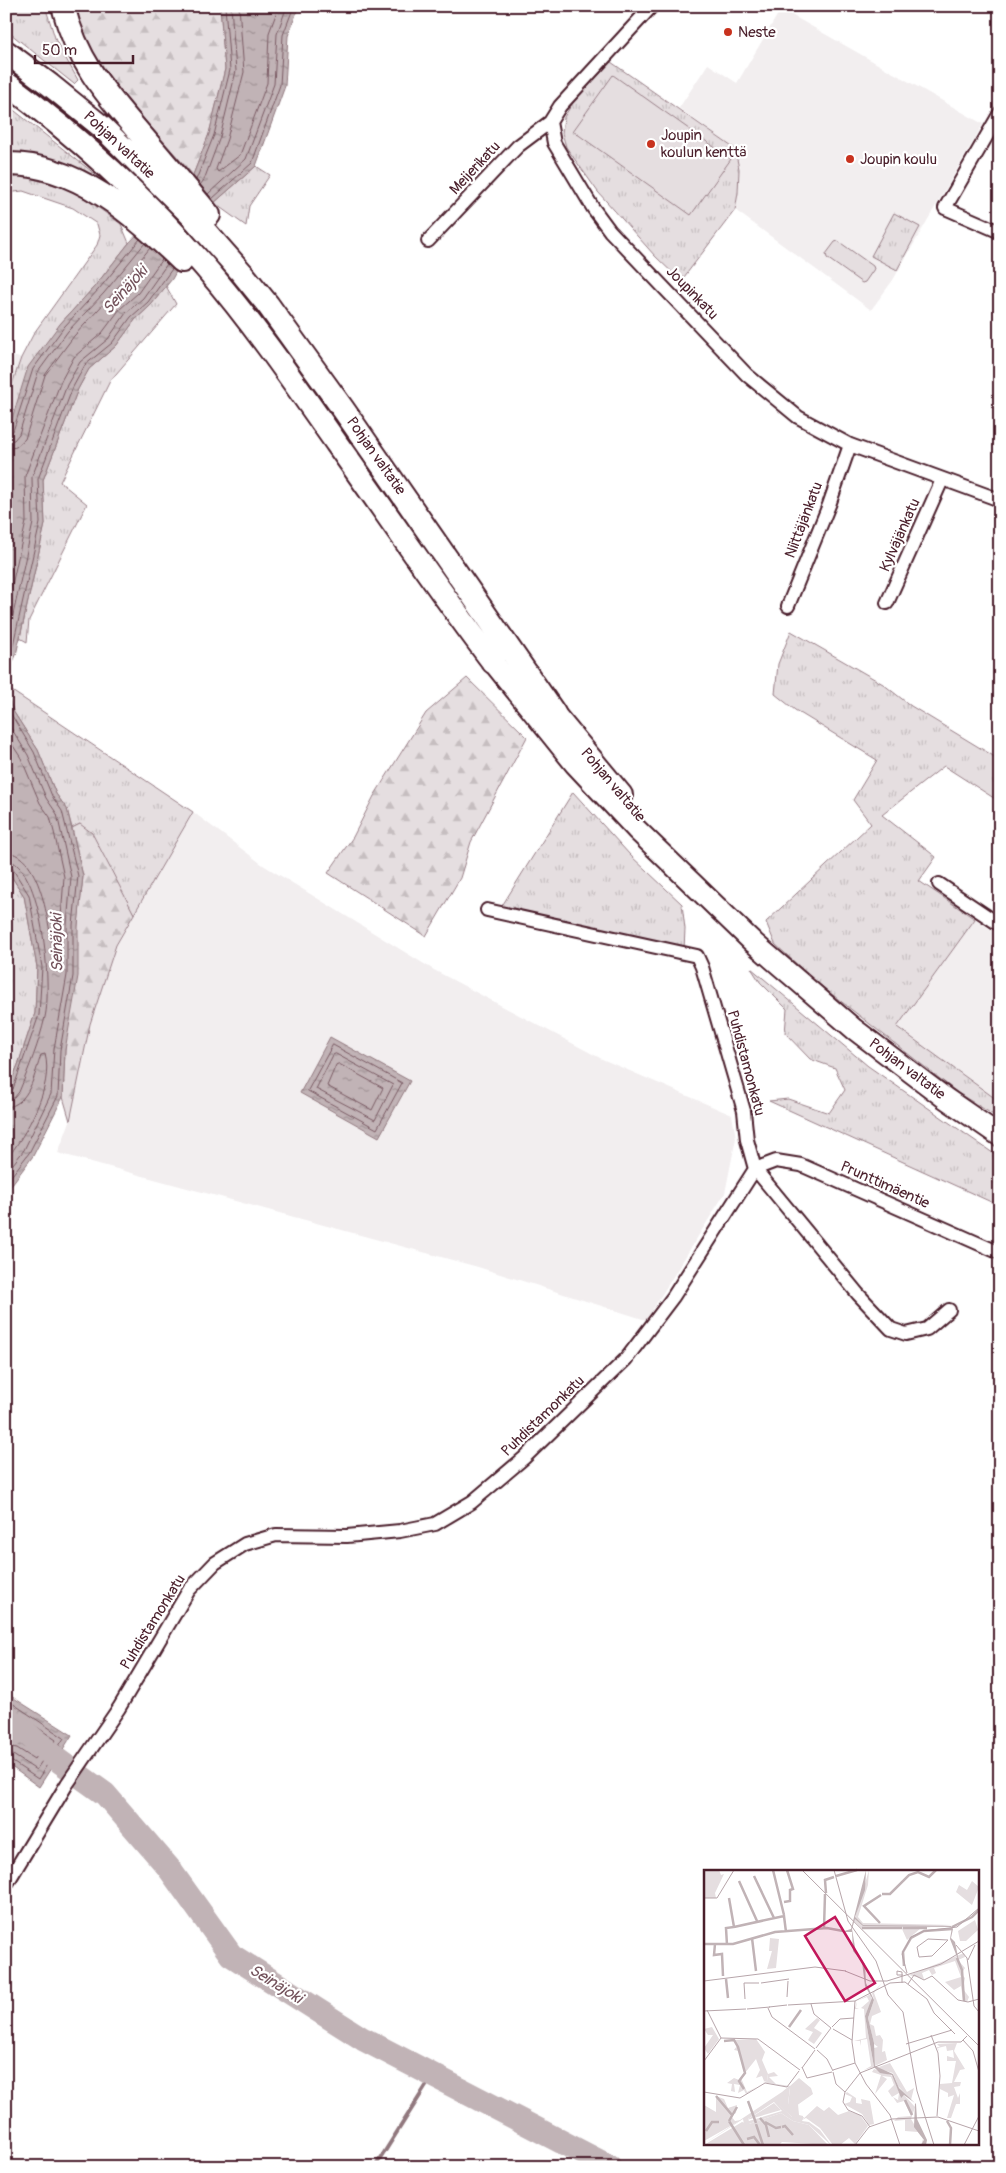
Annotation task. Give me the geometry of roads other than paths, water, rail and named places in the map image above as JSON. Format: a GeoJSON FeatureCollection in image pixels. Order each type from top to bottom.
{"type":"FeatureCollection","features":[{"type":"Feature","properties":{"kind":"highway"},"geometry":{"type":"LineString","coordinates":[[63,6],[71,34],[82,58],[98,85],[158,169]]}},
{"type":"Feature","properties":{"kind":"highway","name":"Pohjan valtatie"},"geometry":{"type":"LineString","coordinates":[[6,52],[158,169],[226,245],[246,263],[268,305],[371,449],[554,713]]}},
{"type":"Feature","properties":{"kind":"highway","name":"Pohjan valtatie"},"geometry":{"type":"LineString","coordinates":[[6,83],[42,110],[125,198],[201,272],[270,348],[449,603],[493,662]]}},
{"type":"Feature","properties":{"kind":"highway"},"geometry":{"type":"LineString","coordinates":[[6,164],[22,164],[63,174],[91,187],[125,198]]}},
{"type":"Feature","properties":{"kind":"main road","name":"Pohjan valtatie"},"geometry":{"type":"LineString","coordinates":[[493,662],[575,764],[636,829],[754,942],[854,1029],[945,1098],[1000,1136]]}},
{"type":"Feature","properties":{"kind":"main road","name":"Pohjan valtatie"},"geometry":{"type":"LineString","coordinates":[[554,713],[707,896]]}},
{"type":"Feature","properties":{"kind":"street"},"geometry":{"type":"LineString","coordinates":[[550,122],[565,100],[652,6]]}},
{"type":"Feature","properties":{"kind":"street"},"geometry":{"type":"LineString","coordinates":[[1000,113],[944,208],[1000,232]]}},
{"type":"Feature","properties":{"kind":"street","name":"Meijerikatu"},"geometry":{"type":"LineString","coordinates":[[428,241],[518,146],[550,122]]}},
{"type":"Feature","properties":{"kind":"street","name":"Joupinkatu"},"geometry":{"type":"LineString","coordinates":[[550,122],[554,143],[593,208],[610,231],[747,375],[798,417],[850,445],[1000,500]]}},
{"type":"Feature","properties":{"kind":"street","name":"Niittäjänkatu"},"geometry":{"type":"LineString","coordinates":[[788,606],[829,505],[850,445]]}},
{"type":"Feature","properties":{"kind":"street","name":"Kylväjänkatu"},"geometry":{"type":"LineString","coordinates":[[887,603],[942,480]]}},
{"type":"Feature","properties":{"kind":"street"},"geometry":{"type":"LineString","coordinates":[[939,884],[1000,925]]}},
{"type":"Feature","properties":{"kind":"street","name":"Puhdistamonkatu"},"geometry":{"type":"LineString","coordinates":[[6,1885],[67,1784],[119,1708],[189,1590],[215,1563],[245,1544],[276,1535],[347,1536],[400,1532],[435,1524],[472,1502],[524,1458],[626,1359],[672,1297],[755,1169],[747,1140],[740,1095],[702,967],[697,956],[487,910]]}},
{"type":"Feature","properties":{"kind":"street","name":"Prunttimäentie"},"geometry":{"type":"LineString","coordinates":[[755,1169],[776,1161],[801,1164],[1000,1253]]}},
{"type":"Feature","properties":{"kind":"street"},"geometry":{"type":"LineString","coordinates":[[755,1169],[858,1294],[891,1329],[906,1334],[926,1329],[949,1310]]}},
{"type":"Feature","properties":{"kind":"water"},"geometry":{"type":"Polygon","coordinates":[[[220,6],[299,6],[288,36],[285,86],[256,166],[214,203],[172,279],[151,305],[135,320],[116,346],[89,369],[78,389],[43,480],[45,524],[16,655],[6,678],[6,438],[28,367],[60,324],[95,286],[129,243],[193,175],[209,134],[225,69],[220,6]]]}},
{"type":"Feature","properties":{"kind":"water"},"geometry":{"type":"Polygon","coordinates":[[[6,691],[13,711],[38,750],[56,794],[67,809],[83,876],[78,926],[78,976],[65,1050],[63,1097],[33,1156],[6,1192],[6,1093],[18,1065],[35,1013],[37,967],[24,896],[6,868],[6,691]]]}},
{"type":"Feature","properties":{"kind":"water"},"geometry":{"type":"Polygon","coordinates":[[[330,1037],[410,1081],[379,1137],[300,1093],[330,1037]]]}},
{"type":"Feature","properties":{"kind":"water"},"geometry":{"type":"Polygon","coordinates":[[[6,1693],[72,1735],[39,1787],[6,1763],[6,1693]]]}},
{"type":"Feature","properties":{"kind":"waterway","name":"Seinäjoki"},"geometry":{"type":"LineString","coordinates":[[6,1719],[16,1724],[59,1761],[105,1794],[168,1867],[231,1955],[363,2039],[610,2167]]}},
{"type":"Feature","properties":{"kind":"waterway"},"geometry":{"type":"LineString","coordinates":[[375,2167],[433,2075]]}},
{"type":"Feature","properties":{"kind":"place","name":"Neste"},"geometry":{"type":"Point","coordinates":[728,32]}},
{"type":"Feature","properties":{"kind":"place","name":"Joupin koulun kenttä"},"geometry":{"type":"Point","coordinates":[651,144]}},
{"type":"Feature","properties":{"kind":"place","name":"Joupin koulu"},"geometry":{"type":"Point","coordinates":[850,159]}}]}
